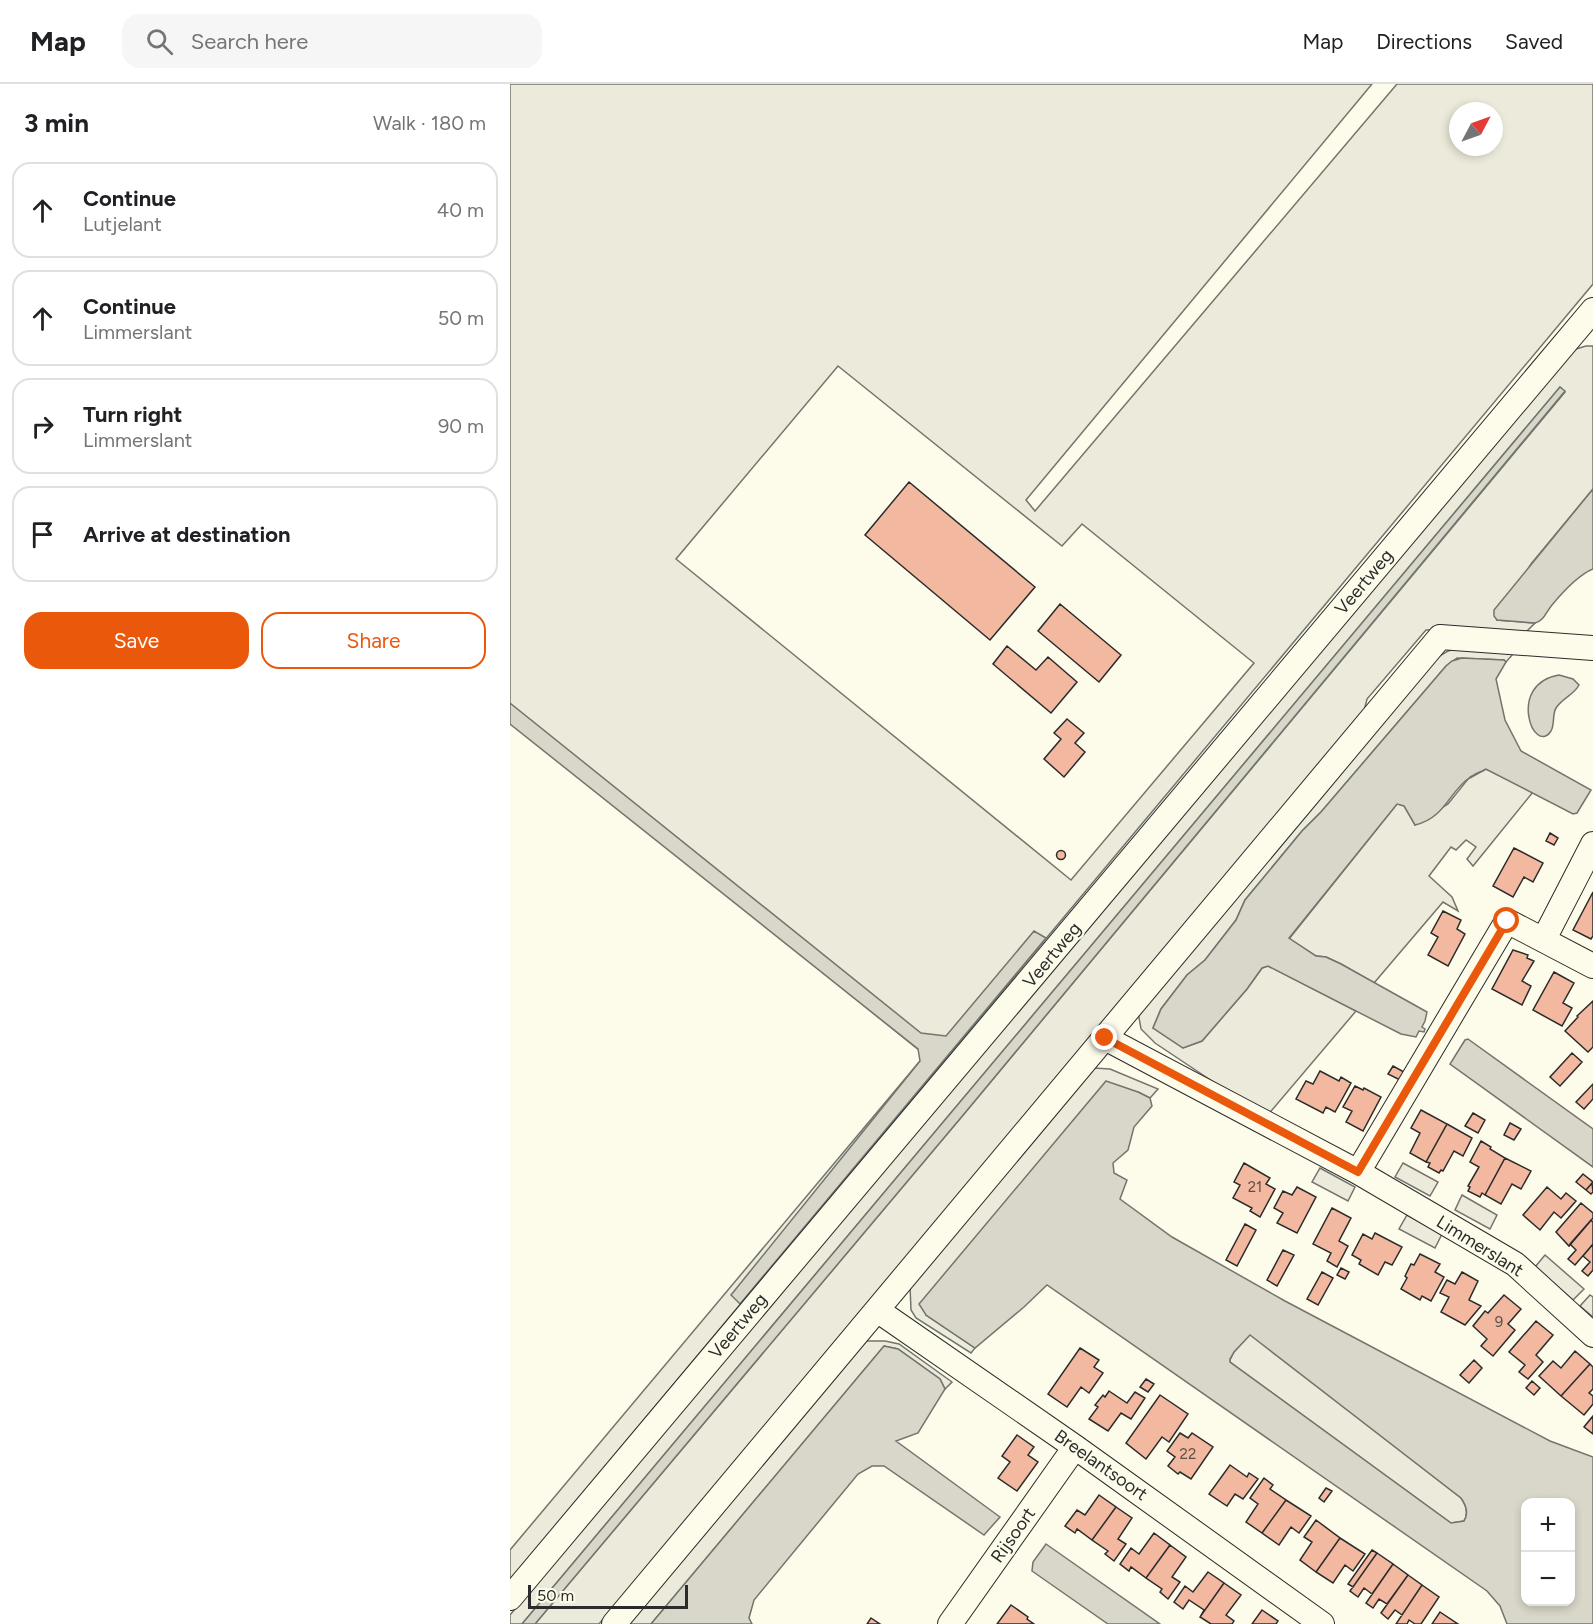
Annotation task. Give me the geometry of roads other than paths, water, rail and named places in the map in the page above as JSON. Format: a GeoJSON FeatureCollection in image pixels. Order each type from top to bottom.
{"type":"FeatureCollection","features":[{"type":"Feature","properties":{"kind":"street","name":"Veertweg"},"geometry":{"type":"LineString","coordinates":[[510,1598],[877,1159],[1589,322]]}},
{"type":"Feature","properties":{"kind":"street"},"geometry":{"type":"LineString","coordinates":[[614,1624],[1440,637],[1593,648]]}},
{"type":"Feature","properties":{"kind":"street"},"geometry":{"type":"LineString","coordinates":[[1544,939],[1593,844]]}},
{"type":"Feature","properties":{"kind":"street"},"geometry":{"type":"LineString","coordinates":[[1358,1172],[1507,921],[1593,966]]}},
{"type":"Feature","properties":{"kind":"street","name":"Limmerslant"},"geometry":{"type":"LineString","coordinates":[[1105,1038],[1358,1172],[1515,1264],[1593,1335]]}},
{"type":"Feature","properties":{"kind":"street","name":"Breelantsoort"},"geometry":{"type":"LineString","coordinates":[[877,1310],[1076,1447],[1322,1624]]}},
{"type":"Feature","properties":{"kind":"street","name":"Rijsoort"},"geometry":{"type":"LineString","coordinates":[[950,1624],[1076,1447]]}}]}
